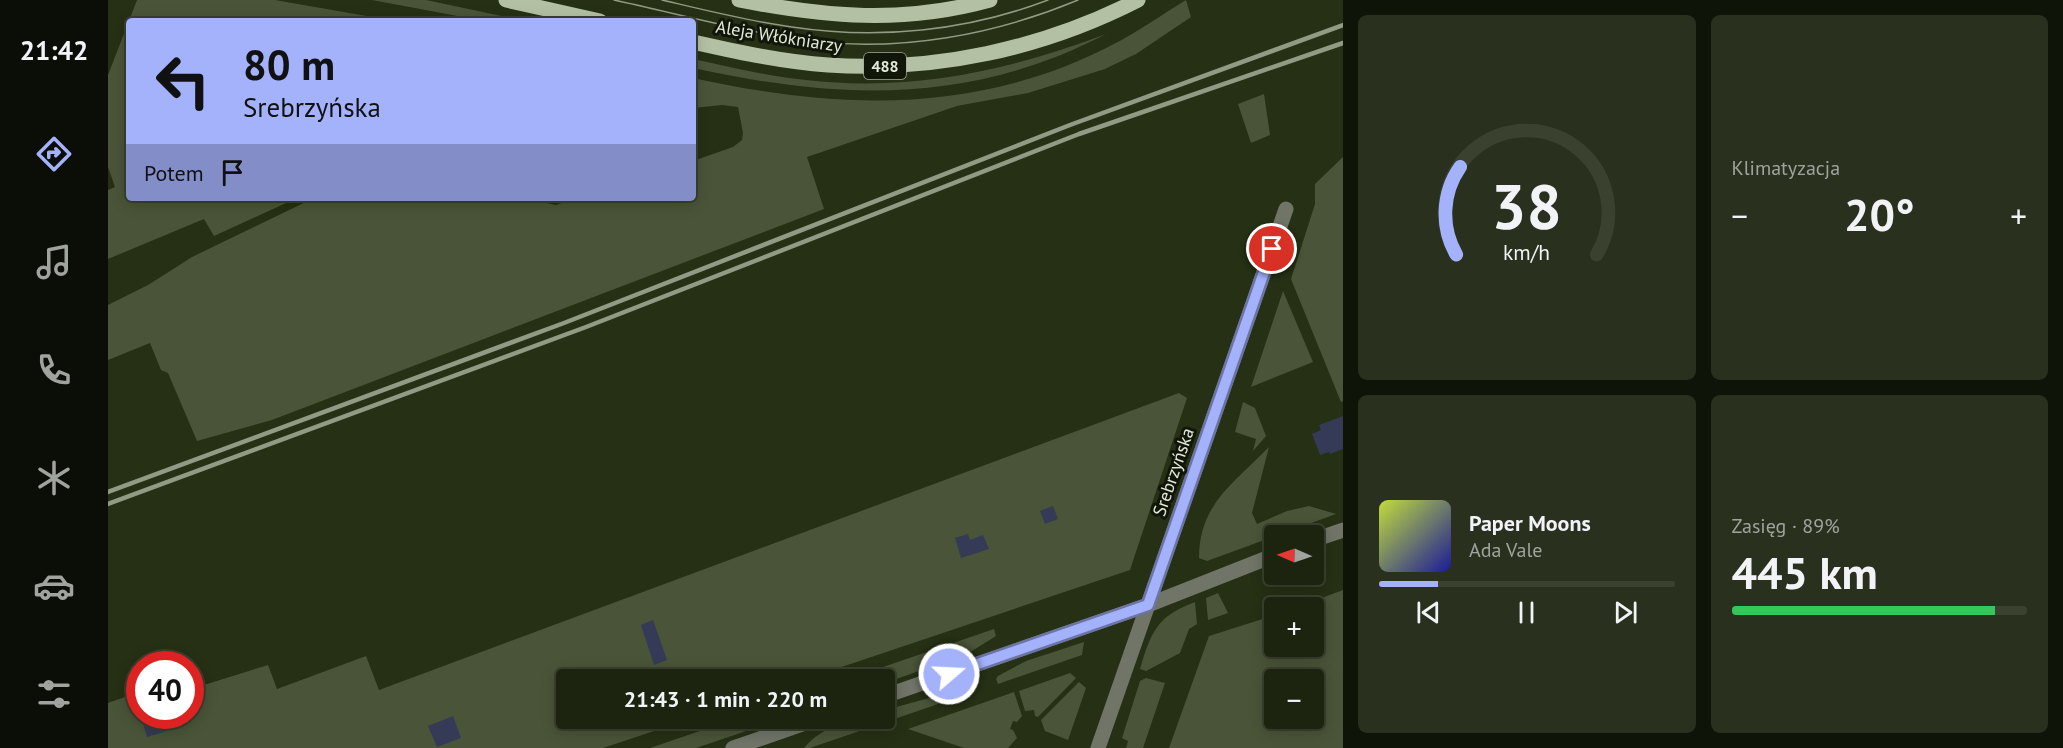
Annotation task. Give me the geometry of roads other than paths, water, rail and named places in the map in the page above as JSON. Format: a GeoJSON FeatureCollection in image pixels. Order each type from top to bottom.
{"type":"FeatureCollection","features":[{"type":"Feature","properties":{"kind":"main road"},"geometry":{"type":"LineString","coordinates":[[506,0],[587,18]]}},
{"type":"Feature","properties":{"kind":"main road","name":"Aleja Włókniarzy"},"geometry":{"type":"LineString","coordinates":[[739,0],[816,14],[864,17],[927,13],[990,0]]}},
{"type":"Feature","properties":{"kind":"main road","name":"Aleja Włókniarzy"},"geometry":{"type":"LineString","coordinates":[[696,43],[806,63],[856,66],[919,64],[969,57],[1036,42],[1102,17],[1138,0]]}},
{"type":"Feature","properties":{"kind":"street","name":"Srebrzyńska"},"geometry":{"type":"LineString","coordinates":[[1098,748],[1287,209]]}},
{"type":"Feature","properties":{"kind":"street"},"geometry":{"type":"LineString","coordinates":[[1324,537],[1343,530]]}},
{"type":"Feature","properties":{"kind":"street"},"geometry":{"type":"LineString","coordinates":[[895,693],[1148,605],[1264,559]]}},
{"type":"Feature","properties":{"kind":"street"},"geometry":{"type":"LineString","coordinates":[[733,748],[772,742],[798,729]]}},
{"type":"Feature","properties":{"kind":"tram line"},"geometry":{"type":"LineString","coordinates":[[614,0],[692,18]]}},
{"type":"Feature","properties":{"kind":"tram line"},"geometry":{"type":"LineString","coordinates":[[662,0],[776,25],[857,33],[954,26],[1017,11],[1048,0]]}},
{"type":"Feature","properties":{"kind":"tram line"},"geometry":{"type":"LineString","coordinates":[[696,19],[810,41],[878,44],[947,38],[980,31],[1013,23],[1078,0]]}},
{"type":"Feature","properties":{"kind":"railway"},"geometry":{"type":"LineString","coordinates":[[108,492],[564,323],[1070,125],[1343,25]]}},
{"type":"Feature","properties":{"kind":"railway"},"geometry":{"type":"LineString","coordinates":[[108,504],[586,327],[1079,134],[1343,43]]}}]}
